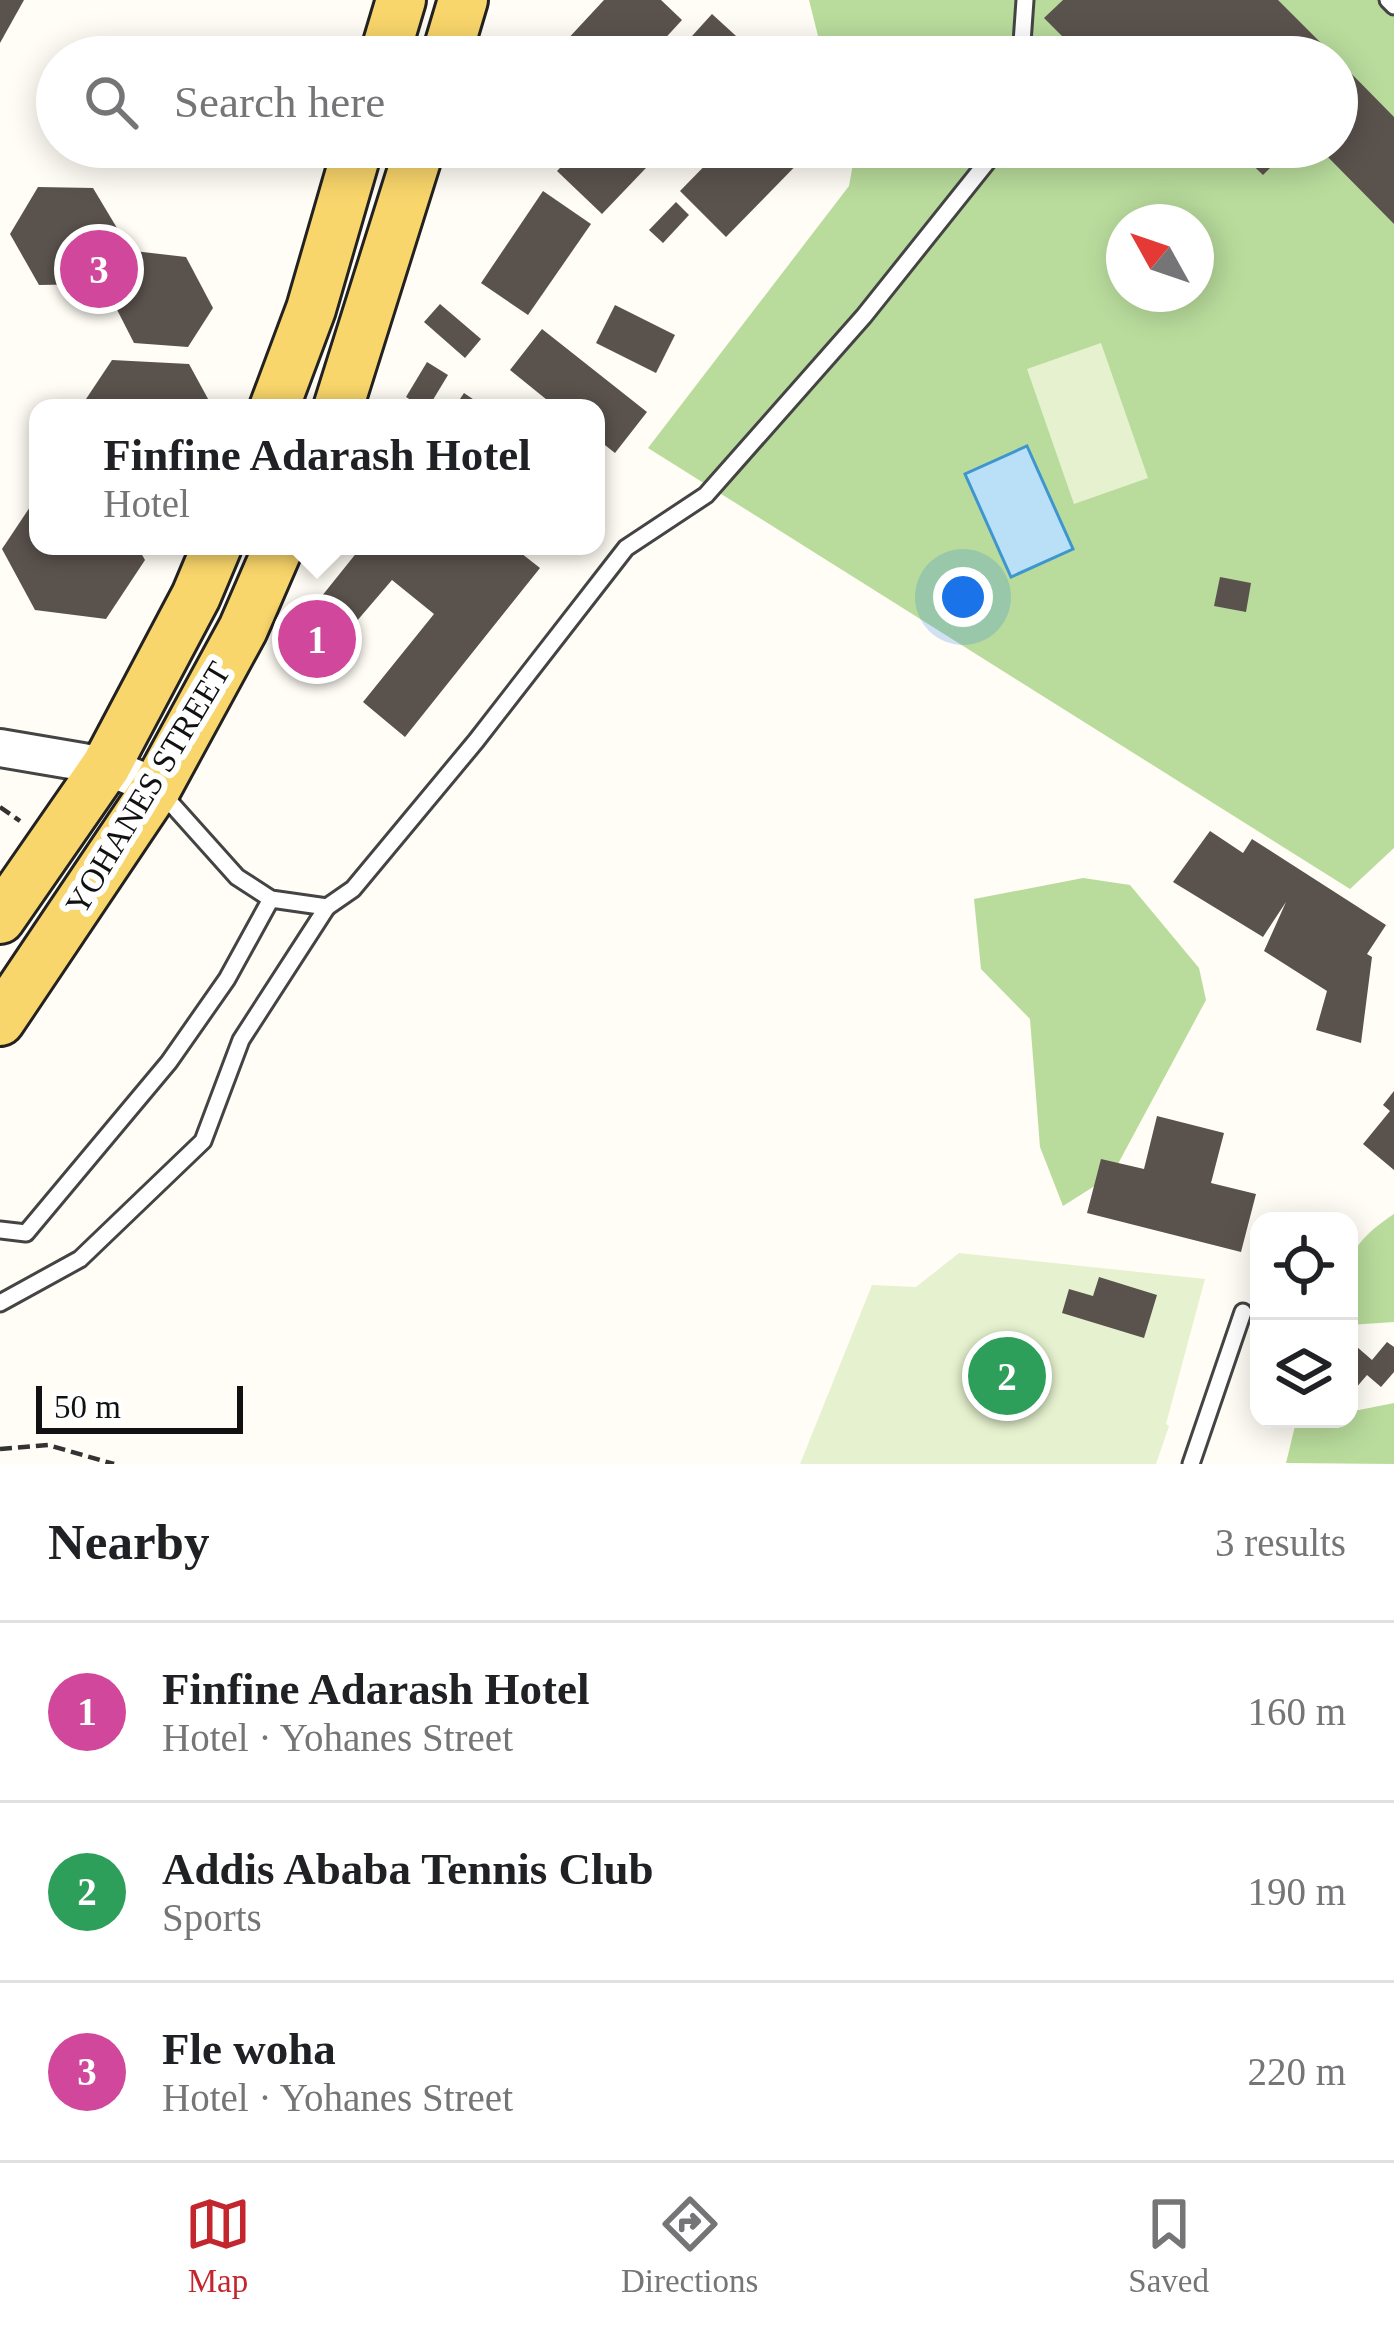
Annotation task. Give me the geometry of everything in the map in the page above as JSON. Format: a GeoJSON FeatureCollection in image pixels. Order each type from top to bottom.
{"type":"FeatureCollection","features":[{"type":"Feature","properties":{"kind":"main road"},"geometry":{"type":"LineString","coordinates":[[391,36],[401,0]]}},
{"type":"Feature","properties":{"kind":"main road"},"geometry":{"type":"LineString","coordinates":[[452,36],[463,0]]}},
{"type":"Feature","properties":{"kind":"main road"},"geometry":{"type":"LineString","coordinates":[[277,399],[311,309],[352,168]]}},
{"type":"Feature","properties":{"kind":"main road"},"geometry":{"type":"LineString","coordinates":[[341,399],[414,168]]}},
{"type":"Feature","properties":{"kind":"main road"},"geometry":{"type":"LineString","coordinates":[[311,309],[367,326]]}},
{"type":"Feature","properties":{"kind":"main road","name":"YOHANES STREET"},"geometry":{"type":"LineString","coordinates":[[0,919],[106,766],[213,555]]}},
{"type":"Feature","properties":{"kind":"main road","name":"YOHANES STREET"},"geometry":{"type":"LineString","coordinates":[[0,1021],[157,787],[243,629],[275,555]]}},
{"type":"Feature","properties":{"kind":"street"},"geometry":{"type":"LineString","coordinates":[[0,748],[106,766],[157,787]]}},
{"type":"Feature","properties":{"kind":"lane"},"geometry":{"type":"LineString","coordinates":[[1022,36],[1025,0]]}},
{"type":"Feature","properties":{"kind":"lane"},"geometry":{"type":"LineString","coordinates":[[0,1304],[80,1259],[202,1141],[241,1040],[327,907],[353,889],[626,548],[706,495],[864,316],[982,168]]}},
{"type":"Feature","properties":{"kind":"lane"},"geometry":{"type":"LineString","coordinates":[[157,787],[238,877],[271,899],[327,907]]}},
{"type":"Feature","properties":{"kind":"lane"},"geometry":{"type":"LineString","coordinates":[[0,1230],[26,1233],[169,1062],[227,979],[271,899]]}},
{"type":"Feature","properties":{"kind":"lane"},"geometry":{"type":"LineString","coordinates":[[1191,1464],[1243,1312]]}},
{"type":"Feature","properties":{"kind":"path"},"geometry":{"type":"LineString","coordinates":[[0,1449],[48,1445],[115,1464]]}},
{"type":"Feature","properties":{"kind":"green space"},"geometry":{"type":"Polygon","coordinates":[[[809,0],[1394,0],[1394,848],[1350,889],[648,448],[849,186],[852,168],[1358,168],[1358,36],[818,36],[809,0]]]}},
{"type":"Feature","properties":{"kind":"green space"},"geometry":{"type":"Polygon","coordinates":[[[1101,343],[1148,478],[1074,504],[1027,369],[1101,343]]]}},
{"type":"Feature","properties":{"kind":"green space"},"geometry":{"type":"Polygon","coordinates":[[[1083,878],[1130,885],[1199,968],[1206,1000],[1112,1175],[1063,1206],[1040,1147],[1030,1019],[981,969],[974,899],[1083,878]]]}},
{"type":"Feature","properties":{"kind":"green space"},"geometry":{"type":"Polygon","coordinates":[[[1394,1214],[1394,1322],[1358,1324],[1358,1246],[1394,1214]]]}},
{"type":"Feature","properties":{"kind":"green space"},"geometry":{"type":"Polygon","coordinates":[[[959,1253],[1205,1279],[1156,1464],[800,1464],[872,1285],[916,1287],[959,1253]]]}},
{"type":"Feature","properties":{"kind":"green space"},"geometry":{"type":"Polygon","coordinates":[[[1394,1403],[1394,1464],[1286,1463],[1295,1428],[1358,1428],[1358,1410],[1394,1403]]]}},
{"type":"Feature","properties":{"kind":"water"},"geometry":{"type":"Polygon","coordinates":[[[1027,446],[1073,549],[1011,577],[965,474],[1027,446]]]}},
{"type":"Feature","properties":{"kind":"building"},"geometry":{"type":"Polygon","coordinates":[[[0,0],[24,0],[0,43],[0,0]]]}},
{"type":"Feature","properties":{"kind":"building"},"geometry":{"type":"Polygon","coordinates":[[[604,0],[661,0],[682,20],[667,36],[571,36],[604,0]]]}},
{"type":"Feature","properties":{"kind":"building"},"geometry":{"type":"Polygon","coordinates":[[[1063,0],[1278,0],[1314,36],[1062,36],[1044,18],[1063,0]]]}},
{"type":"Feature","properties":{"kind":"building"},"geometry":{"type":"Polygon","coordinates":[[[712,14],[736,36],[692,36],[712,14]]]}},
{"type":"Feature","properties":{"kind":"building"},"geometry":{"type":"Polygon","coordinates":[[[1358,80],[1394,117],[1394,224],[1339,168],[1358,168],[1358,80]]]}},
{"type":"Feature","properties":{"kind":"building"},"geometry":{"type":"Polygon","coordinates":[[[560,168],[646,168],[602,214],[557,171],[560,168]]]}},
{"type":"Feature","properties":{"kind":"building"},"geometry":{"type":"Polygon","coordinates":[[[702,168],[793,168],[726,237],[680,191],[702,168]]]}},
{"type":"Feature","properties":{"kind":"building"},"geometry":{"type":"Polygon","coordinates":[[[38,187],[93,188],[123,238],[95,284],[39,285],[10,234],[38,187]]]}},
{"type":"Feature","properties":{"kind":"building"},"geometry":{"type":"Polygon","coordinates":[[[543,191],[591,224],[528,315],[481,283],[543,191]]]}},
{"type":"Feature","properties":{"kind":"building"},"geometry":{"type":"Polygon","coordinates":[[[676,202],[689,215],[663,243],[649,230],[676,202]]]}},
{"type":"Feature","properties":{"kind":"building"},"geometry":{"type":"Polygon","coordinates":[[[134,251],[186,257],[213,308],[188,347],[134,343],[108,292],[134,251]]]}},
{"type":"Feature","properties":{"kind":"building"},"geometry":{"type":"Polygon","coordinates":[[[440,304],[481,339],[465,358],[424,322],[440,304]]]}},
{"type":"Feature","properties":{"kind":"building"},"geometry":{"type":"Polygon","coordinates":[[[615,305],[675,335],[656,373],[596,343],[615,305]]]}},
{"type":"Feature","properties":{"kind":"building"},"geometry":{"type":"Polygon","coordinates":[[[542,329],[647,412],[615,453],[605,445],[605,399],[546,399],[510,370],[542,329]]]}},
{"type":"Feature","properties":{"kind":"building"},"geometry":{"type":"Polygon","coordinates":[[[112,360],[189,364],[208,399],[86,399],[112,360]]]}},
{"type":"Feature","properties":{"kind":"building"},"geometry":{"type":"Polygon","coordinates":[[[427,362],[448,375],[433,399],[406,397],[427,362]]]}},
{"type":"Feature","properties":{"kind":"building"},"geometry":{"type":"Polygon","coordinates":[[[29,508],[29,555],[142,555],[145,560],[106,619],[35,610],[2,549],[29,508]]]}},
{"type":"Feature","properties":{"kind":"building"},"geometry":{"type":"Polygon","coordinates":[[[355,555],[523,555],[540,568],[405,737],[363,702],[434,614],[392,580],[320,664],[289,637],[355,555]]]}},
{"type":"Feature","properties":{"kind":"building"},"geometry":{"type":"Polygon","coordinates":[[[1220,577],[1251,583],[1246,612],[1214,606],[1220,577]]]}},
{"type":"Feature","properties":{"kind":"building"},"geometry":{"type":"Polygon","coordinates":[[[1210,831],[1243,853],[1252,839],[1386,925],[1367,954],[1372,957],[1361,1043],[1316,1030],[1327,991],[1264,951],[1286,902],[1263,937],[1173,882],[1210,831]]]}},
{"type":"Feature","properties":{"kind":"building"},"geometry":{"type":"Polygon","coordinates":[[[1394,1091],[1394,1170],[1363,1144],[1390,1111],[1383,1105],[1394,1091]]]}},
{"type":"Feature","properties":{"kind":"building"},"geometry":{"type":"Polygon","coordinates":[[[1157,1116],[1224,1133],[1211,1183],[1256,1194],[1241,1252],[1087,1213],[1101,1159],[1144,1169],[1157,1116]]]}},
{"type":"Feature","properties":{"kind":"building"},"geometry":{"type":"Polygon","coordinates":[[[1099,1277],[1157,1295],[1144,1338],[1062,1313],[1069,1289],[1093,1296],[1099,1277]]]}},
{"type":"Feature","properties":{"kind":"building"},"geometry":{"type":"Polygon","coordinates":[[[1387,1342],[1394,1347],[1394,1372],[1381,1387],[1367,1375],[1358,1386],[1358,1348],[1372,1360],[1387,1342]]]}},
{"type":"Feature","properties":{"kind":"place","name":"Fle woha"},"geometry":{"type":"Point","coordinates":[99,269]}},
{"type":"Feature","properties":{"kind":"place","name":"Finfine Adarash Hotel"},"geometry":{"type":"Point","coordinates":[317,639]}},
{"type":"Feature","properties":{"kind":"place","name":"Addis Ababa Tennis Club"},"geometry":{"type":"Point","coordinates":[1007,1376]}}]}
